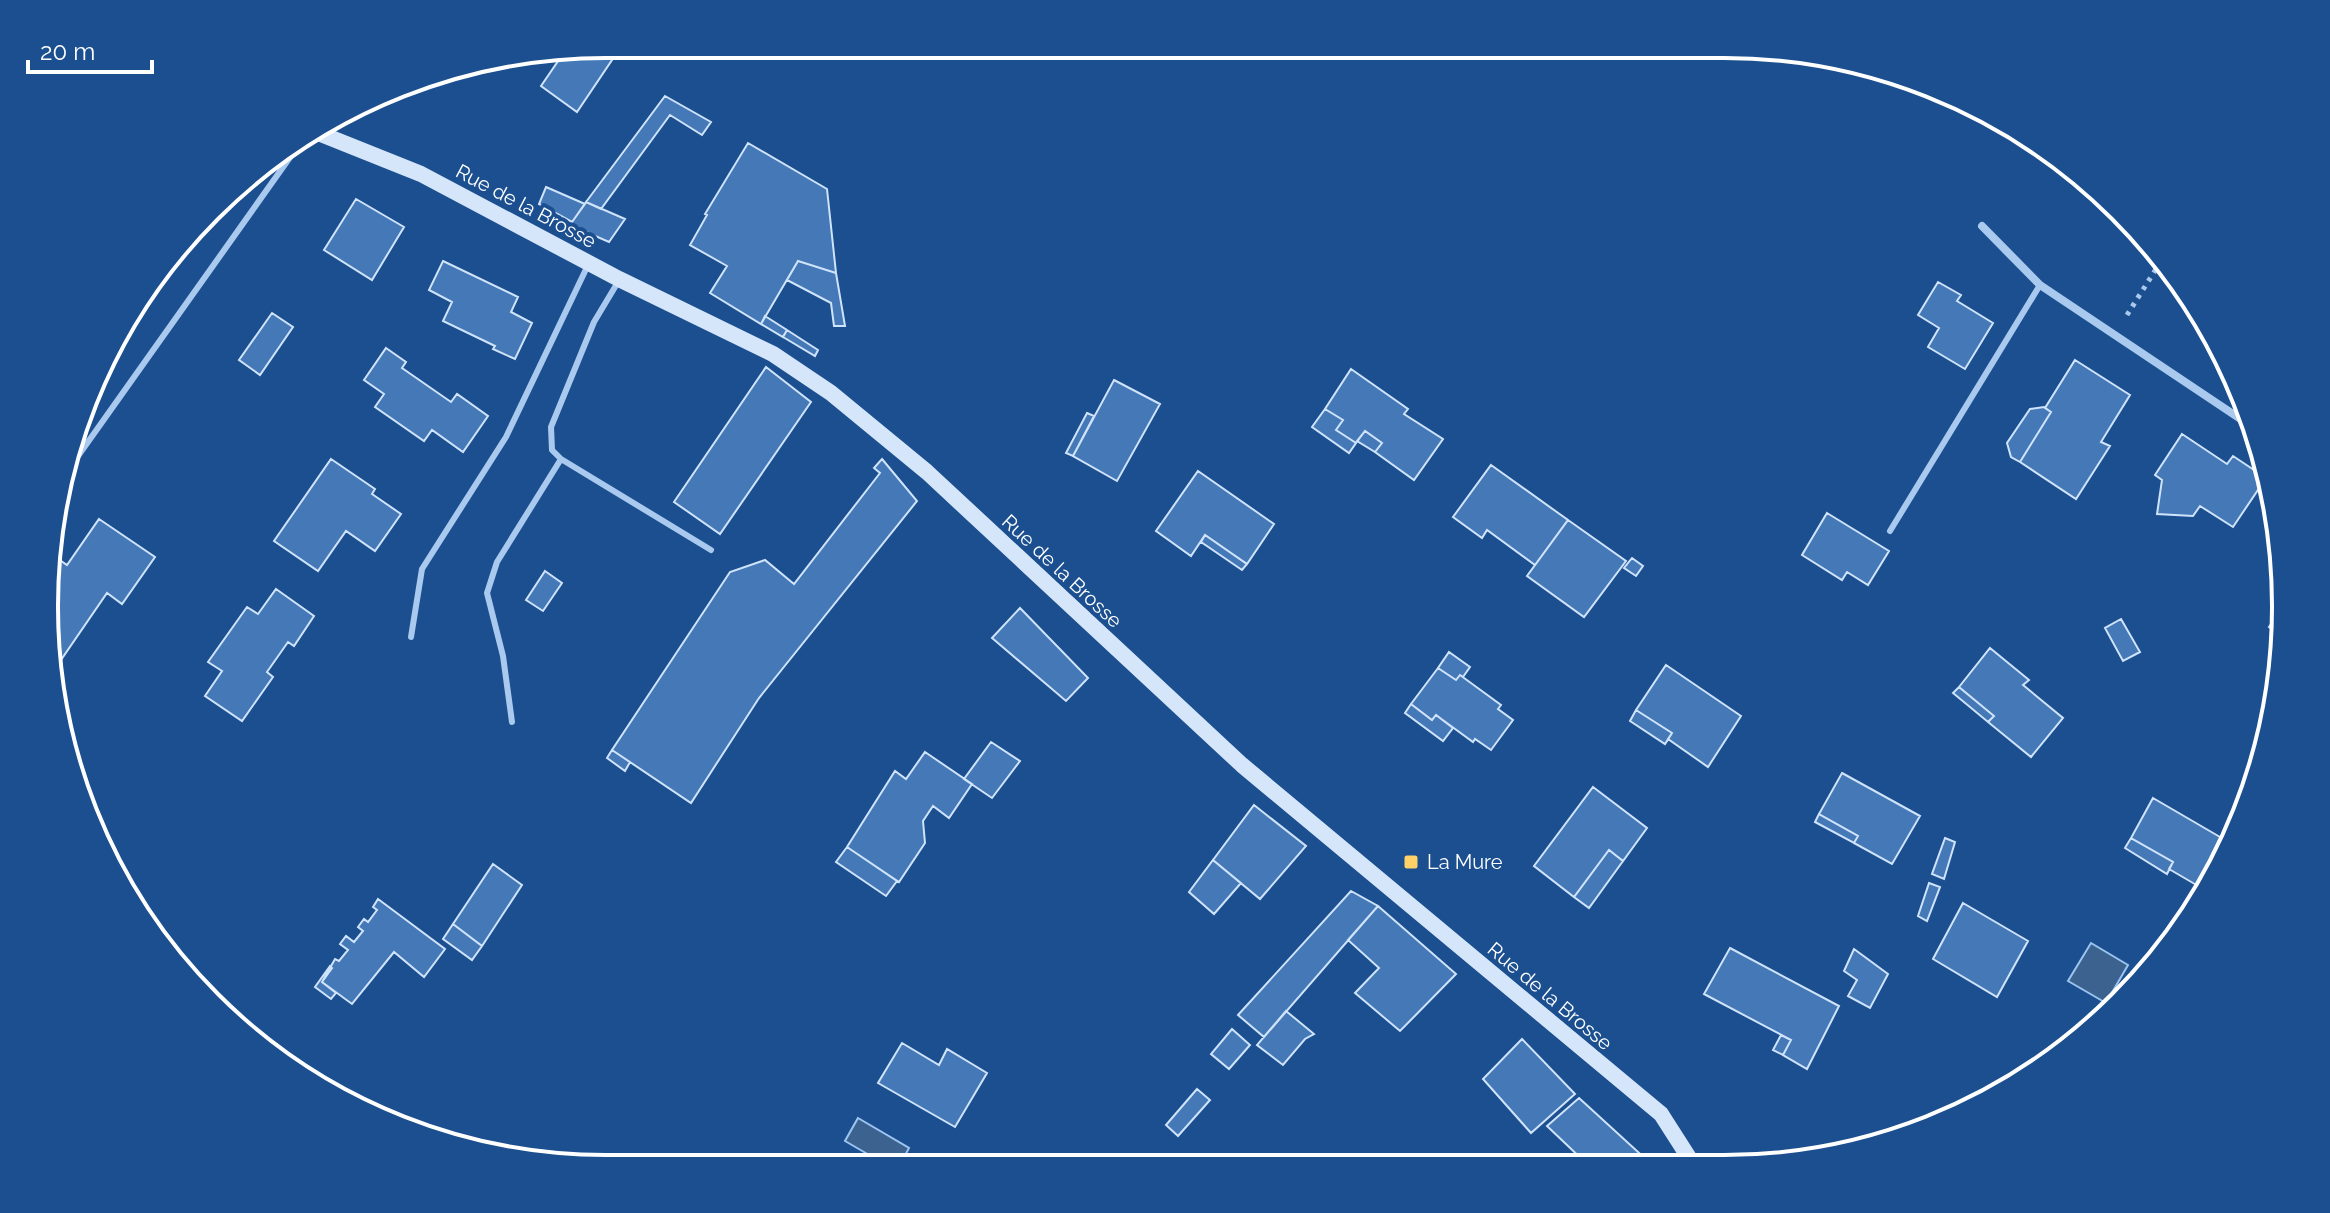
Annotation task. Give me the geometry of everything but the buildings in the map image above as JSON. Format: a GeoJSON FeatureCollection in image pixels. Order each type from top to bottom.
{"type":"FeatureCollection","features":[{"type":"Feature","properties":{"kind":"street","name":"Rue de la Brosse"},"geometry":{"type":"LineString","coordinates":[[325,136],[421,174],[619,279],[773,354],[831,393],[927,472],[1242,765],[1661,1114],[1687,1155]]}},
{"type":"Feature","properties":{"kind":"street"},"geometry":{"type":"LineString","coordinates":[[1982,226],[2040,285],[2238,417]]}},
{"type":"Feature","properties":{"kind":"lane"},"geometry":{"type":"LineString","coordinates":[[81,452],[288,160]]}},
{"type":"Feature","properties":{"kind":"lane"},"geometry":{"type":"LineString","coordinates":[[411,637],[422,569],[506,437],[590,262]]}},
{"type":"Feature","properties":{"kind":"lane"},"geometry":{"type":"LineString","coordinates":[[619,279],[594,322],[551,427],[552,450],[561,459],[711,550]]}},
{"type":"Feature","properties":{"kind":"lane"},"geometry":{"type":"LineString","coordinates":[[1890,531],[2040,285]]}},
{"type":"Feature","properties":{"kind":"lane"},"geometry":{"type":"LineString","coordinates":[[512,722],[503,656],[487,593],[497,562],[561,459]]}},
{"type":"Feature","properties":{"kind":"path"},"geometry":{"type":"LineString","coordinates":[[2115,335],[2156,269]]}},
{"type":"Feature","properties":{"kind":"water"},"geometry":{"type":"Polygon","coordinates":[[[2091,943],[2128,965],[2103,1001],[2068,981],[2091,943]]]}},
{"type":"Feature","properties":{"kind":"water"},"geometry":{"type":"Polygon","coordinates":[[[858,1118],[909,1148],[905,1155],[869,1155],[845,1141],[858,1118]]]}},
{"type":"Feature","properties":{"kind":"place","name":"La Mure"},"geometry":{"type":"Point","coordinates":[1411,862]}}]}
